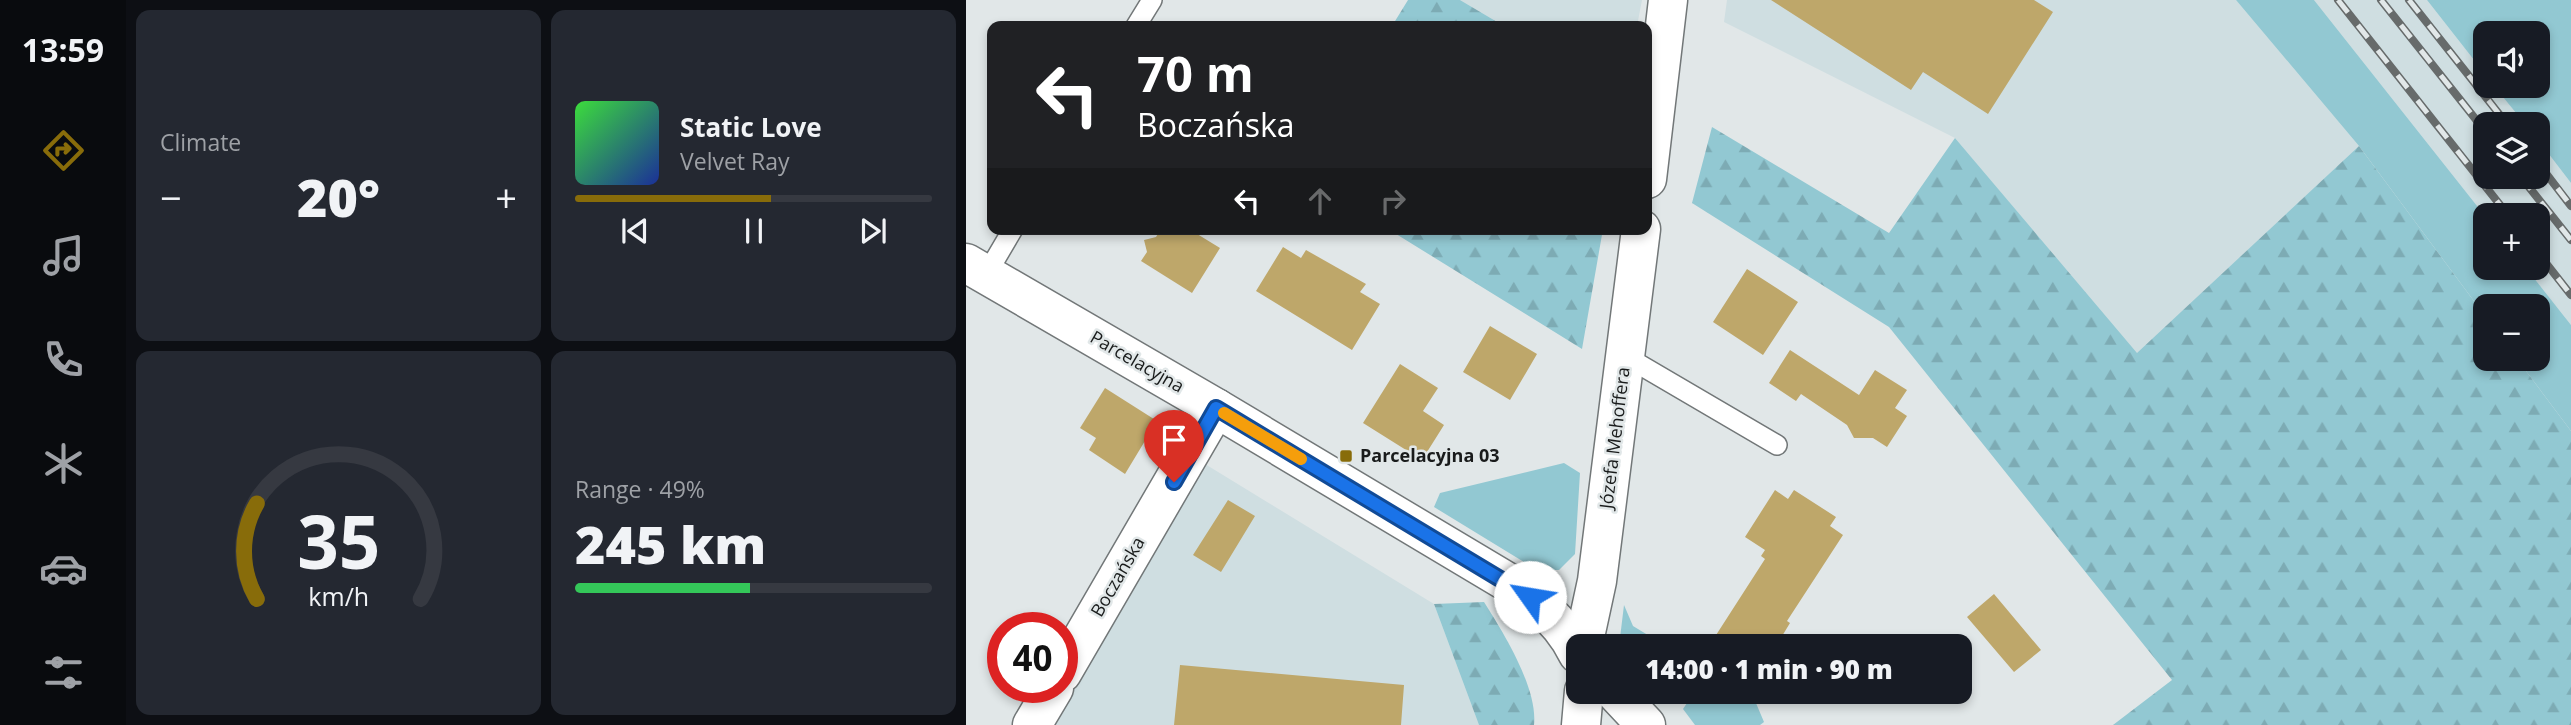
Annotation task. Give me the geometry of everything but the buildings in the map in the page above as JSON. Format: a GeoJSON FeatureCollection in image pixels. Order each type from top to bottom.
{"type":"FeatureCollection","features":[{"type":"Feature","properties":{"kind":"street"},"geometry":{"type":"LineString","coordinates":[[1652,136],[1668,0]]}},
{"type":"Feature","properties":{"kind":"street","name":"Józefa Mehoffera"},"geometry":{"type":"LineString","coordinates":[[1586,634],[1597,581],[1640,235]]}},
{"type":"Feature","properties":{"kind":"street","name":"Parcelacyjna"},"geometry":{"type":"LineString","coordinates":[[976,269],[1216,408],[1537,601],[1567,634]]}},
{"type":"Feature","properties":{"kind":"street","name":"Boczańska"},"geometry":{"type":"LineString","coordinates":[[1078,645],[1216,408]]}},
{"type":"Feature","properties":{"kind":"street"},"geometry":{"type":"LineString","coordinates":[[1032,725],[1045,703]]}},
{"type":"Feature","properties":{"kind":"street"},"geometry":{"type":"LineString","coordinates":[[1581,725],[1583,704]]}},
{"type":"Feature","properties":{"kind":"street"},"geometry":{"type":"LineString","coordinates":[[1626,704],[1646,725]]}},
{"type":"Feature","properties":{"kind":"lane"},"geometry":{"type":"LineString","coordinates":[[1139,21],[1152,0]]}},
{"type":"Feature","properties":{"kind":"lane"},"geometry":{"type":"LineString","coordinates":[[976,269],[1007,235]]}},
{"type":"Feature","properties":{"kind":"lane"},"geometry":{"type":"LineString","coordinates":[[1625,356],[1777,445]]}},
{"type":"Feature","properties":{"kind":"shaded area"},"geometry":{"type":"Polygon","coordinates":[[[1460,0],[1642,0],[1638,21],[1496,21],[1460,0]]]}},
{"type":"Feature","properties":{"kind":"shaded area"},"geometry":{"type":"Polygon","coordinates":[[[1727,0],[2236,0],[2359,146],[2137,354],[1955,138],[1724,22],[1727,0]]]}},
{"type":"Feature","properties":{"kind":"shaded area"},"geometry":{"type":"Polygon","coordinates":[[[2314,0],[2427,0],[2473,59],[2473,98],[2504,98],[2515,112],[2473,112],[2473,189],[2550,189],[2550,156],[2571,183],[2571,325],[2550,298],[2550,294],[2547,294],[2535,280],[2550,280],[2550,203],[2475,203],[2314,0]]]}},
{"type":"Feature","properties":{"kind":"shaded area"},"geometry":{"type":"Polygon","coordinates":[[[1205,464],[1434,604],[1479,725],[1048,725],[1061,703],[1078,703],[1078,675],[1205,464]]]}},
{"type":"Feature","properties":{"kind":"green space"},"geometry":{"type":"Polygon","coordinates":[[[1408,0],[1460,0],[1496,21],[1395,21],[1408,0]]]}},
{"type":"Feature","properties":{"kind":"green space"},"geometry":{"type":"Polygon","coordinates":[[[2236,0],[2314,0],[2475,203],[2473,280],[2535,280],[2547,294],[2473,294],[2473,300],[2359,146],[2236,0]]]}},
{"type":"Feature","properties":{"kind":"green space"},"geometry":{"type":"Polygon","coordinates":[[[2427,0],[2571,0],[2571,183],[2550,156],[2550,112],[2515,112],[2504,98],[2550,98],[2550,21],[2473,21],[2473,59],[2427,0]]]}},
{"type":"Feature","properties":{"kind":"green space"},"geometry":{"type":"Polygon","coordinates":[[[1712,127],[1889,233],[1955,138],[2137,353],[2359,146],[2473,300],[2473,371],[2526,371],[2571,431],[2571,725],[2113,725],[2172,680],[1889,327],[1692,203],[1712,127]]]}},
{"type":"Feature","properties":{"kind":"green space"},"geometry":{"type":"Polygon","coordinates":[[[1398,235],[1602,235],[1582,349],[1398,235]]]}},
{"type":"Feature","properties":{"kind":"green space"},"geometry":{"type":"Polygon","coordinates":[[[2550,298],[2571,325],[2571,431],[2526,371],[2550,371],[2550,298]]]}},
{"type":"Feature","properties":{"kind":"green space"},"geometry":{"type":"Polygon","coordinates":[[[1564,463],[1580,473],[1575,554],[1559,570],[1537,570],[1434,507],[1440,493],[1564,463]]]}},
{"type":"Feature","properties":{"kind":"green space"},"geometry":{"type":"Polygon","coordinates":[[[1484,602],[1525,678],[1531,694],[1534,725],[1479,725],[1434,604],[1484,602]]]}},
{"type":"Feature","properties":{"kind":"green space"},"geometry":{"type":"Polygon","coordinates":[[[1624,605],[1633,626],[1646,634],[1620,634],[1624,605]]]}},
{"type":"Feature","properties":{"kind":"green space"},"geometry":{"type":"Polygon","coordinates":[[[1686,704],[1756,704],[1764,722],[1760,725],[1695,725],[1683,709],[1686,704]]]}},
{"type":"Feature","properties":{"kind":"railway"},"geometry":{"type":"LineString","coordinates":[[2338,0],[2499,203]]}},
{"type":"Feature","properties":{"kind":"railway"},"geometry":{"type":"LineString","coordinates":[[2381,0],[2473,116]]}},
{"type":"Feature","properties":{"kind":"railway"},"geometry":{"type":"LineString","coordinates":[[2409,0],[2498,112]]}},
{"type":"Feature","properties":{"kind":"railway"},"geometry":{"type":"LineString","coordinates":[[2550,179],[2571,206]]}},
{"type":"Feature","properties":{"kind":"railway"},"geometry":{"type":"LineString","coordinates":[[2531,189],[2571,240]]}},
{"type":"Feature","properties":{"kind":"railway"},"geometry":{"type":"LineString","coordinates":[[2550,268],[2571,295]]}},
{"type":"Feature","properties":{"kind":"slow traffic"},"geometry":{"type":"LineString","coordinates":[[1224,413],[1301,459]]}},
{"type":"Feature","properties":{"kind":"place","name":"Parcelacyjna 03"},"geometry":{"type":"Point","coordinates":[1346,456]}},
{"type":"Feature","properties":{"kind":"route"},"geometry":{"type":"LineString","coordinates":[[1174,482],[1216,408],[1530,597]]}}]}
